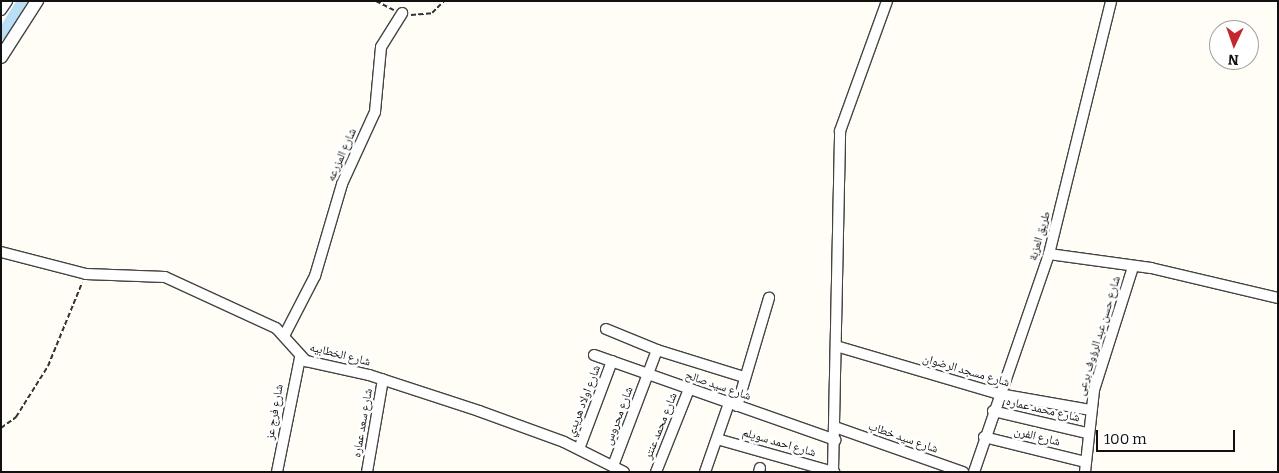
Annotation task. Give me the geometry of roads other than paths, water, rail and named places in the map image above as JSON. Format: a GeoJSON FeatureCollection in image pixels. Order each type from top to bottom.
{"type":"FeatureCollection","features":[{"type":"Feature","properties":{"kind":"street"},"geometry":{"type":"LineString","coordinates":[[1,10],[7,1]]}},
{"type":"Feature","properties":{"kind":"street"},"geometry":{"type":"LineString","coordinates":[[1,57],[37,1]]}},
{"type":"Feature","properties":{"kind":"street"},"geometry":{"type":"LineString","coordinates":[[834,472],[840,131],[887,1]]}},
{"type":"Feature","properties":{"kind":"street","name":"طريق العزبة"},"geometry":{"type":"LineString","coordinates":[[974,472],[984,437],[1049,254],[1111,1]]}},
{"type":"Feature","properties":{"kind":"street","name":"شارع المزرعه"},"geometry":{"type":"LineString","coordinates":[[284,336],[315,276],[342,184],[375,112],[381,47],[402,12]]}},
{"type":"Feature","properties":{"kind":"street","name":"شارع الخطابيه"},"geometry":{"type":"LineString","coordinates":[[1,252],[86,274],[164,277],[271,325],[284,336],[300,358],[384,379],[579,449],[624,472]]}},
{"type":"Feature","properties":{"kind":"street"},"geometry":{"type":"LineString","coordinates":[[1049,254],[1134,267],[1278,298]]}},
{"type":"Feature","properties":{"kind":"street","name":"شارع حسن عبد الرؤوف برعى"},"geometry":{"type":"LineString","coordinates":[[1085,467],[1087,433],[1091,410],[1134,267]]}},
{"type":"Feature","properties":{"kind":"street"},"geometry":{"type":"LineString","coordinates":[[705,472],[717,438],[744,377],[769,298]]}},
{"type":"Feature","properties":{"kind":"street"},"geometry":{"type":"LineString","coordinates":[[606,329],[657,350],[744,377]]}},
{"type":"Feature","properties":{"kind":"street","name":"شارع مسجد الرضوان"},"geometry":{"type":"LineString","coordinates":[[836,346],[1000,394],[1091,410]]}},
{"type":"Feature","properties":{"kind":"street","name":"شارع محروس"},"geometry":{"type":"LineString","coordinates":[[613,466],[657,350]]}},
{"type":"Feature","properties":{"kind":"street","name":"شارع سيد صالح"},"geometry":{"type":"LineString","coordinates":[[594,355],[835,440]]}},
{"type":"Feature","properties":{"kind":"street","name":"شارع فرج عز"},"geometry":{"type":"LineString","coordinates":[[277,472],[300,358]]}},
{"type":"Feature","properties":{"kind":"street","name":"شارع اولاد هريدي"},"geometry":{"type":"LineString","coordinates":[[579,449],[612,362]]}},
{"type":"Feature","properties":{"kind":"street","name":"شارع سعد عماره"},"geometry":{"type":"LineString","coordinates":[[367,472],[384,379]]}},
{"type":"Feature","properties":{"kind":"street","name":"شارع محمد عنتر"},"geometry":{"type":"LineString","coordinates":[[656,472],[689,389]]}},
{"type":"Feature","properties":{"kind":"street","name":"شارع محمد عماره"},"geometry":{"type":"LineString","coordinates":[[993,411],[1087,433]]}},
{"type":"Feature","properties":{"kind":"street","name":"شارع سيد خطاب"},"geometry":{"type":"LineString","coordinates":[[835,427],[950,470],[963,472]]}},
{"type":"Feature","properties":{"kind":"street","name":"شارع الفرن"},"geometry":{"type":"LineString","coordinates":[[984,437],[1085,467]]}},
{"type":"Feature","properties":{"kind":"street","name":"شارع احمد سويلم"},"geometry":{"type":"LineString","coordinates":[[717,438],[834,472]]}},
{"type":"Feature","properties":{"kind":"waterway"},"geometry":{"type":"LineString","coordinates":[[1,35],[22,1]]}}]}
